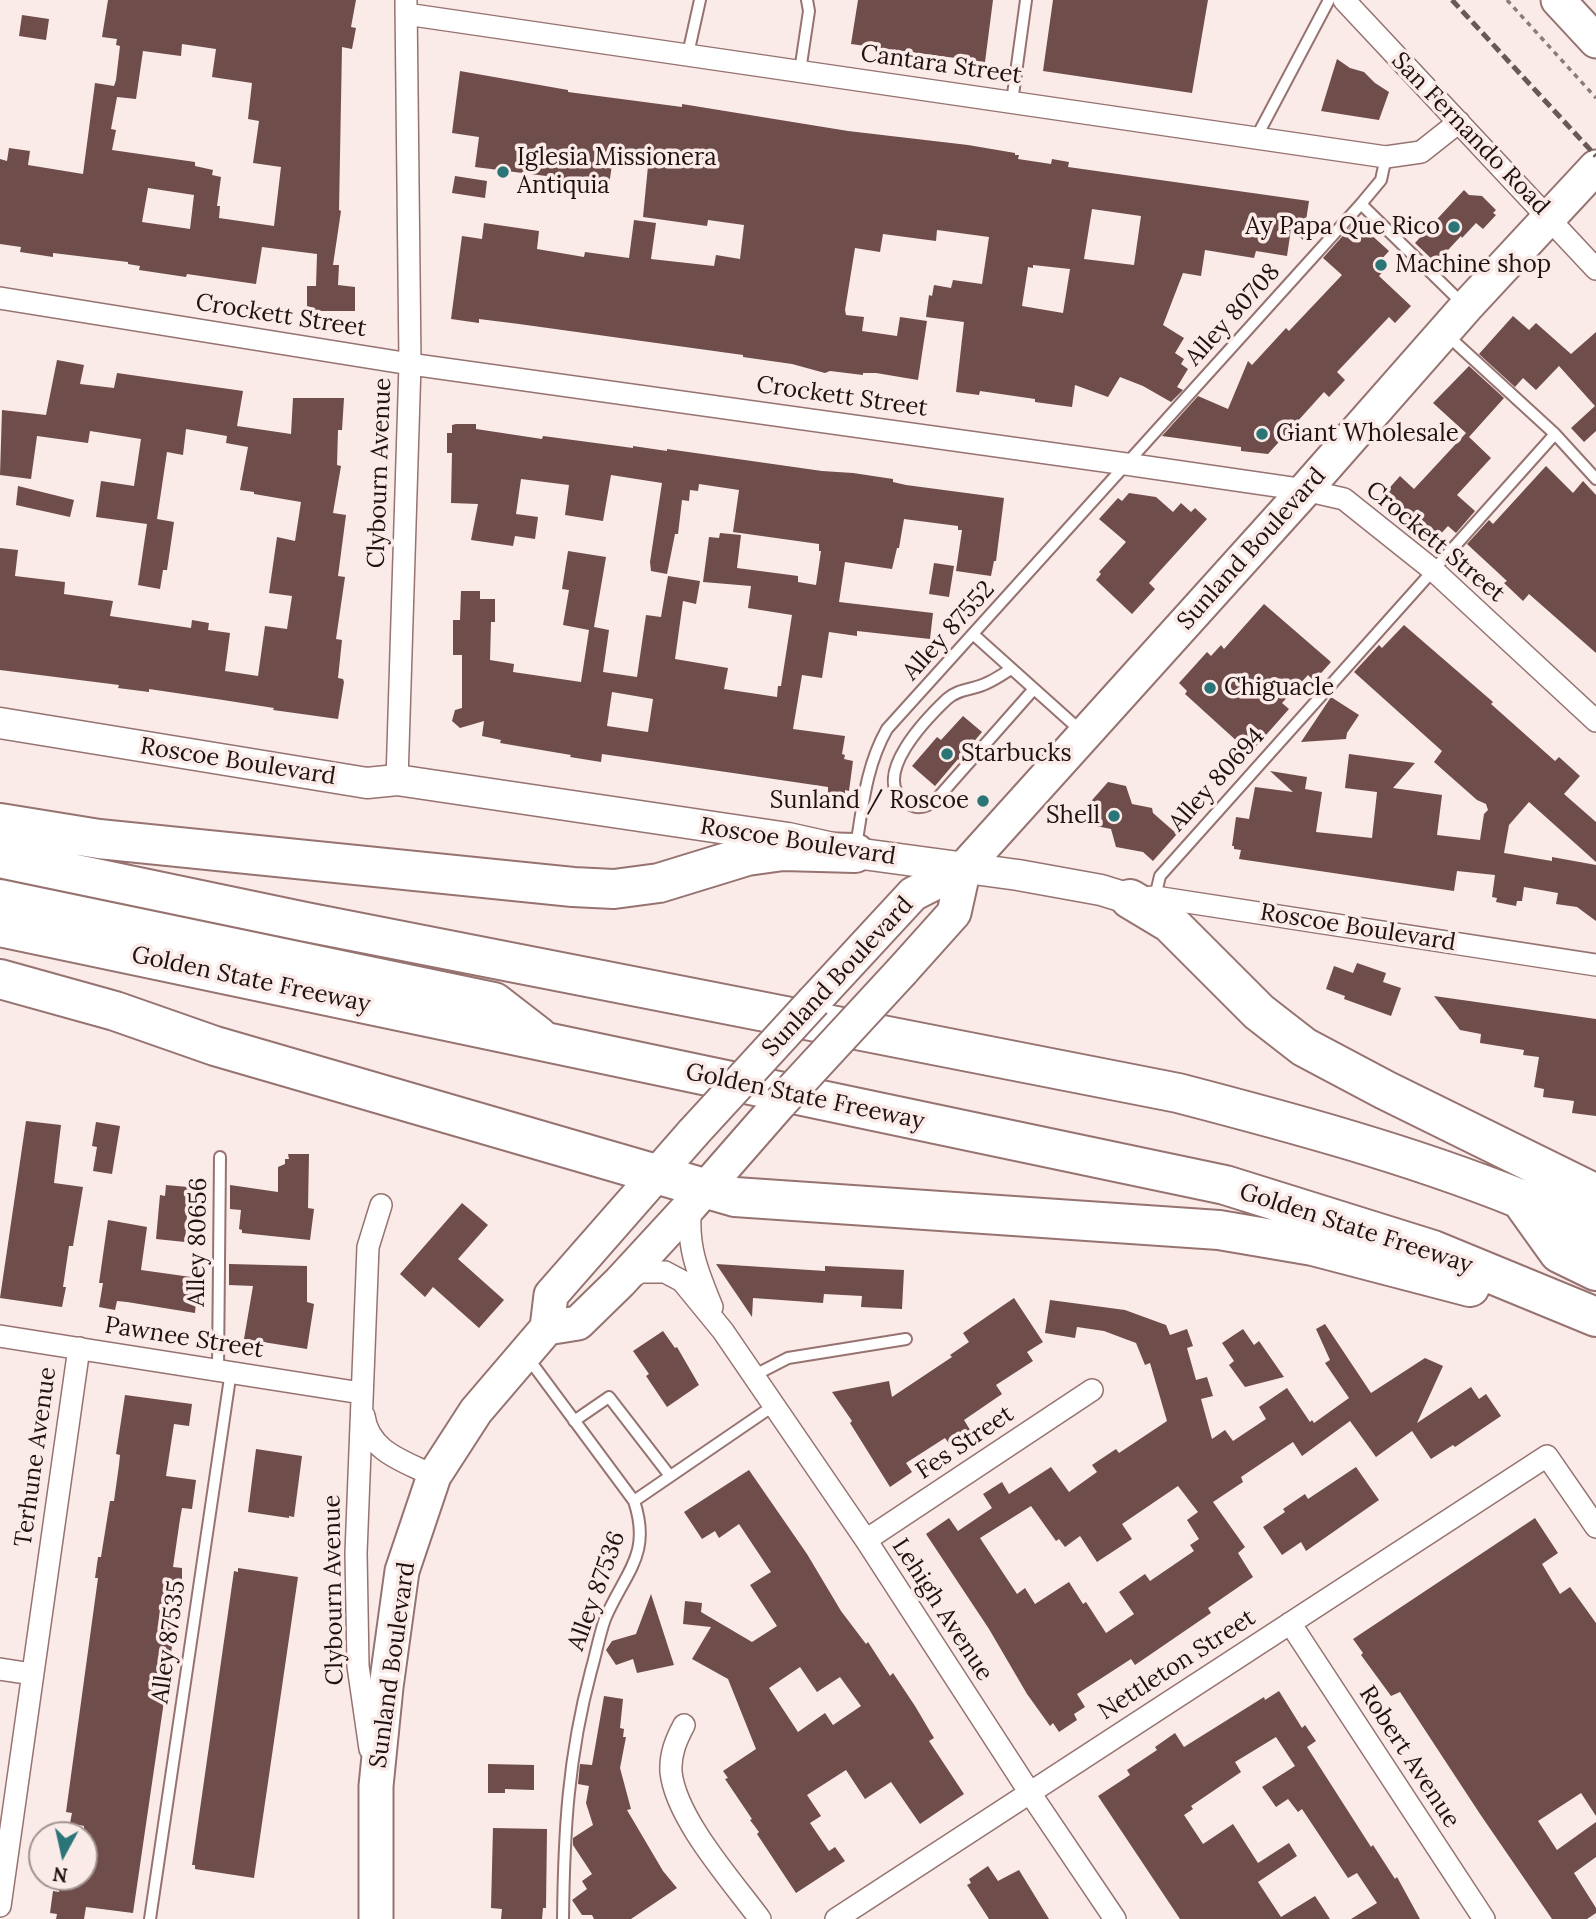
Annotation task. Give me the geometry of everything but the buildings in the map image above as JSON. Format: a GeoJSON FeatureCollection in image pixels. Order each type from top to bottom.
{"type":"FeatureCollection","features":[{"type":"Feature","properties":{"kind":"highway"},"geometry":{"type":"LineString","coordinates":[[0,823],[99,839],[614,889],[659,883],[759,854],[783,851],[855,853]]}},
{"type":"Feature","properties":{"kind":"highway"},"geometry":{"type":"LineString","coordinates":[[0,858],[306,922],[1178,1093],[1300,1125],[1419,1162],[1519,1198],[1596,1234]]}},
{"type":"Feature","properties":{"kind":"highway"},"geometry":{"type":"LineString","coordinates":[[0,881],[265,937],[306,922]]}},
{"type":"Feature","properties":{"kind":"highway"},"geometry":{"type":"LineString","coordinates":[[1143,898],[1259,1012],[1304,1047],[1596,1195]]}},
{"type":"Feature","properties":{"kind":"highway"},"geometry":{"type":"LineString","coordinates":[[0,899],[494,1002],[545,1042]]}},
{"type":"Feature","properties":{"kind":"highway","name":"Golden State Freeway"},"geometry":{"type":"LineString","coordinates":[[0,927],[1226,1185],[1433,1250],[1596,1319]]}},
{"type":"Feature","properties":{"kind":"highway"},"geometry":{"type":"LineString","coordinates":[[0,979],[115,1011],[215,1046],[655,1175],[699,1196],[1219,1230],[1313,1246],[1596,1319]]}},
{"type":"Feature","properties":{"kind":"highway"},"geometry":{"type":"LineString","coordinates":[[1519,1198],[1559,1253],[1596,1271]]}},
{"type":"Feature","properties":{"kind":"main road"},"geometry":{"type":"LineString","coordinates":[[1558,0],[1596,41]]}},
{"type":"Feature","properties":{"kind":"main road","name":"Sunland Boulevard"},"geometry":{"type":"LineString","coordinates":[[376,1919],[376,1786],[402,1571],[433,1476],[476,1411],[547,1328],[551,1295],[655,1175],[913,894],[964,869],[1305,490],[1465,307],[1596,167]]}},
{"type":"Feature","properties":{"kind":"main road","name":"Roscoe Boulevard"},"geometry":{"type":"LineString","coordinates":[[0,723],[367,783],[397,780],[788,838],[855,853],[1143,898]]}},
{"type":"Feature","properties":{"kind":"main road","name":"Sunland Boulevard"},"geometry":{"type":"LineString","coordinates":[[547,1328],[578,1323],[620,1282],[699,1196],[954,913],[964,869]]}},
{"type":"Feature","properties":{"kind":"street","name":"San Fernando Road"},"geometry":{"type":"LineString","coordinates":[[1344,0],[1596,269]]}},
{"type":"Feature","properties":{"kind":"street","name":"Cantara Street"},"geometry":{"type":"LineString","coordinates":[[406,7],[688,54],[1386,157],[1421,152],[1459,122]]}},
{"type":"Feature","properties":{"kind":"street","name":"Clybourn Avenue"},"geometry":{"type":"LineString","coordinates":[[397,780],[410,364],[406,7]]}},
{"type":"Feature","properties":{"kind":"street","name":"Crockett Street"},"geometry":{"type":"LineString","coordinates":[[0,298],[410,364],[1126,464],[1305,490],[1347,499],[1433,570],[1596,720]]}},
{"type":"Feature","properties":{"kind":"street","name":"Roscoe Boulevard"},"geometry":{"type":"LineString","coordinates":[[1143,898],[1596,965]]}},
{"type":"Feature","properties":{"kind":"street","name":"Lehigh Avenue"},"geometry":{"type":"LineString","coordinates":[[699,1196],[688,1228],[690,1246],[723,1331]]}},
{"type":"Feature","properties":{"kind":"street","name":"Clybourn Avenue"},"geometry":{"type":"LineString","coordinates":[[376,1786],[358,1666],[356,1553],[368,1247],[380,1205]]}},
{"type":"Feature","properties":{"kind":"street","name":"Lehigh Avenue"},"geometry":{"type":"LineString","coordinates":[[620,1282],[641,1272],[665,1272],[682,1281],[723,1331],[866,1541],[1115,1919]]}},
{"type":"Feature","properties":{"kind":"street","name":"Pawnee Street"},"geometry":{"type":"LineString","coordinates":[[0,1336],[361,1393]]}},
{"type":"Feature","properties":{"kind":"street","name":"Terhune Avenue"},"geometry":{"type":"LineString","coordinates":[[0,1906],[79,1348]]}},
{"type":"Feature","properties":{"kind":"street","name":"Fes Street"},"geometry":{"type":"LineString","coordinates":[[866,1541],[1092,1390]]}},
{"type":"Feature","properties":{"kind":"street","name":"Clybourn Avenue"},"geometry":{"type":"LineString","coordinates":[[361,1393],[366,1429],[373,1441],[387,1453],[433,1476]]}},
{"type":"Feature","properties":{"kind":"street","name":"Nettleton Street"},"geometry":{"type":"LineString","coordinates":[[836,1919],[1548,1456],[1596,1527]]}},
{"type":"Feature","properties":{"kind":"street","name":"Robert Avenue"},"geometry":{"type":"LineString","coordinates":[[1290,1623],[1484,1919]]}},
{"type":"Feature","properties":{"kind":"street"},"geometry":{"type":"LineString","coordinates":[[0,1669],[32,1674]]}},
{"type":"Feature","properties":{"kind":"street"},"geometry":{"type":"LineString","coordinates":[[684,1725],[673,1747],[671,1773],[687,1819],[760,1919]]}},
{"type":"Feature","properties":{"kind":"lane"},"geometry":{"type":"LineString","coordinates":[[688,54],[700,0]]}},
{"type":"Feature","properties":{"kind":"lane"},"geometry":{"type":"LineString","coordinates":[[800,71],[809,11],[807,0]]}},
{"type":"Feature","properties":{"kind":"lane"},"geometry":{"type":"LineString","coordinates":[[1012,102],[1026,0]]}},
{"type":"Feature","properties":{"kind":"lane"},"geometry":{"type":"LineString","coordinates":[[1256,138],[1329,0]]}},
{"type":"Feature","properties":{"kind":"lane","name":"Alley 80708"},"geometry":{"type":"LineString","coordinates":[[1126,464],[1361,204],[1381,180],[1386,157]]}},
{"type":"Feature","properties":{"kind":"lane"},"geometry":{"type":"LineString","coordinates":[[1361,204],[1465,307]]}},
{"type":"Feature","properties":{"kind":"lane"},"geometry":{"type":"LineString","coordinates":[[1444,332],[1555,434],[1596,479]]}},
{"type":"Feature","properties":{"kind":"lane","name":"Alley 80694"},"geometry":{"type":"LineString","coordinates":[[1143,898],[1555,434]]}},
{"type":"Feature","properties":{"kind":"lane","name":"Alley 87552"},"geometry":{"type":"LineString","coordinates":[[855,853],[866,781],[873,756],[884,736],[1126,464]]}},
{"type":"Feature","properties":{"kind":"lane"},"geometry":{"type":"LineString","coordinates":[[974,635],[1084,734]]}},
{"type":"Feature","properties":{"kind":"lane"},"geometry":{"type":"LineString","coordinates":[[1011,669],[986,684],[960,690],[948,698],[907,745],[896,765],[894,783],[896,794],[903,801],[913,807],[924,807],[934,801],[1033,690]]}},
{"type":"Feature","properties":{"kind":"lane","name":"Alley 80656"},"geometry":{"type":"LineString","coordinates":[[220,1157],[224,1370]]}},
{"type":"Feature","properties":{"kind":"lane"},"geometry":{"type":"LineString","coordinates":[[753,1376],[788,1358],[906,1339]]}},
{"type":"Feature","properties":{"kind":"lane","name":"Alley 87536"},"geometry":{"type":"LineString","coordinates":[[525,1354],[634,1501],[641,1520],[640,1548],[605,1621],[575,1740],[564,1827],[563,1919]]}},
{"type":"Feature","properties":{"kind":"lane","name":"Alley 87535"},"geometry":{"type":"LineString","coordinates":[[150,1919],[224,1370]]}},
{"type":"Feature","properties":{"kind":"lane"},"geometry":{"type":"LineString","coordinates":[[575,1421],[609,1397],[670,1476]]}},
{"type":"Feature","properties":{"kind":"lane"},"geometry":{"type":"LineString","coordinates":[[634,1501],[773,1406]]}},
{"type":"Feature","properties":{"kind":"path"},"geometry":{"type":"LineString","coordinates":[[1507,0],[1596,98]]}},
{"type":"Feature","properties":{"kind":"railway"},"geometry":{"type":"LineString","coordinates":[[1452,0],[1596,156]]}},
{"type":"Feature","properties":{"kind":"place","name":"Iglesia Missionera Antiquia"},"geometry":{"type":"Point","coordinates":[503,172]}},
{"type":"Feature","properties":{"kind":"place","name":"Ay Papa Que Rico"},"geometry":{"type":"Point","coordinates":[1454,227]}},
{"type":"Feature","properties":{"kind":"place","name":"Machine shop"},"geometry":{"type":"Point","coordinates":[1381,265]}},
{"type":"Feature","properties":{"kind":"place","name":"Giant Wholesale"},"geometry":{"type":"Point","coordinates":[1262,434]}},
{"type":"Feature","properties":{"kind":"place","name":"Chiguacle"},"geometry":{"type":"Point","coordinates":[1210,688]}},
{"type":"Feature","properties":{"kind":"place","name":"Starbucks"},"geometry":{"type":"Point","coordinates":[947,754]}},
{"type":"Feature","properties":{"kind":"place","name":"Sunland / Roscoe"},"geometry":{"type":"Point","coordinates":[983,801]}},
{"type":"Feature","properties":{"kind":"place","name":"Shell"},"geometry":{"type":"Point","coordinates":[1114,816]}}]}
